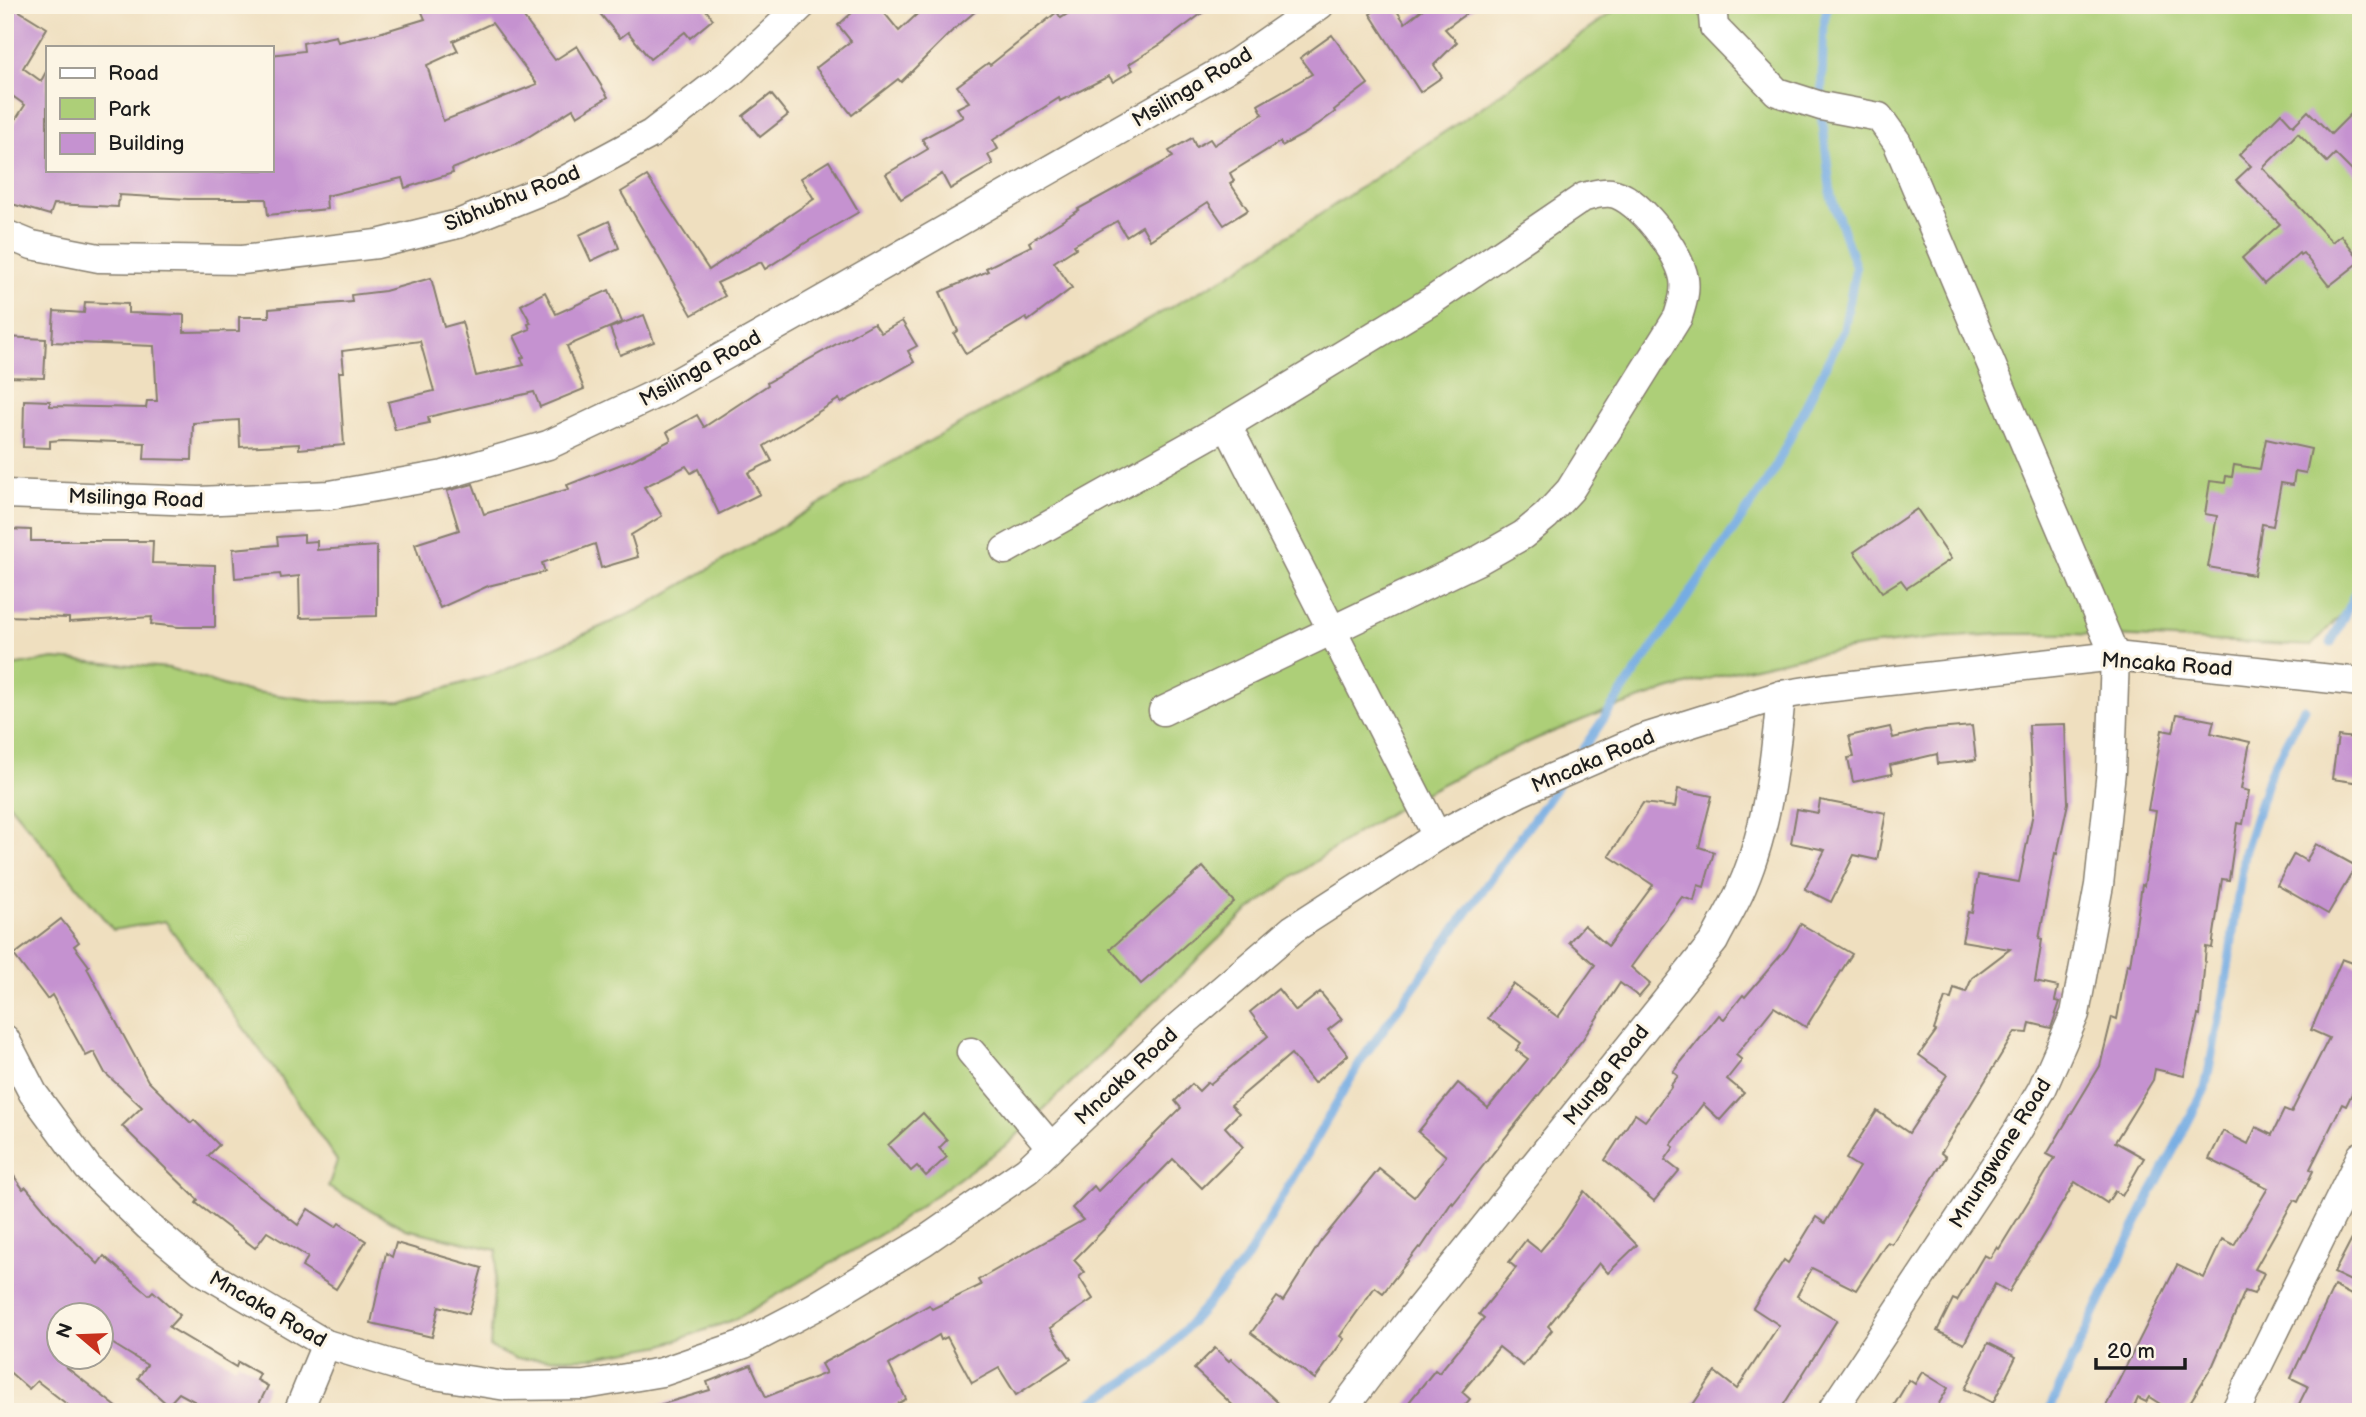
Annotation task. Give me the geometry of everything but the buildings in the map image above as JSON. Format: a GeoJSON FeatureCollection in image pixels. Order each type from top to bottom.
{"type":"FeatureCollection","features":[{"type":"Feature","properties":{"kind":"street","name":"Sibhubhu Road"},"geometry":{"type":"LineString","coordinates":[[5,234],[32,245],[99,258],[242,261],[377,244],[458,224],[558,184],[651,134],[731,72],[802,5]]}},
{"type":"Feature","properties":{"kind":"street","name":"Msilinga Road"},"geometry":{"type":"LineString","coordinates":[[5,494],[199,501],[330,495],[444,475],[548,445],[662,391],[831,295],[1236,63],[1320,5]]}},
{"type":"Feature","properties":{"kind":"street"},"geometry":{"type":"LineString","coordinates":[[1712,5],[1714,27],[1777,92],[1821,106],[1879,117],[1897,142],[2115,656]]}},
{"type":"Feature","properties":{"kind":"street"},"geometry":{"type":"LineString","coordinates":[[1005,550],[1227,425],[1433,300],[1584,197],[1613,193],[1629,201],[1665,239],[1679,261],[1684,288],[1678,317],[1570,490],[1546,516],[1523,535],[1479,560],[1163,711]]}},
{"type":"Feature","properties":{"kind":"street"},"geometry":{"type":"LineString","coordinates":[[1227,425],[1437,836]]}},
{"type":"Feature","properties":{"kind":"street","name":"Mncaka Road"},"geometry":{"type":"LineString","coordinates":[[5,1039],[33,1093],[88,1168],[148,1226],[201,1270],[326,1344],[421,1373],[506,1386],[585,1385],[662,1372],[744,1344],[813,1308],[923,1242],[1027,1170],[1174,1031],[1293,929],[1437,836],[1520,792],[1641,739],[1781,695],[2115,656],[2361,682]]}},
{"type":"Feature","properties":{"kind":"street","name":"Mnungwane Road"},"geometry":{"type":"LineString","coordinates":[[1831,1412],[2018,1132],[2042,1089],[2075,1014],[2101,872],[2111,771],[2115,656]]}},
{"type":"Feature","properties":{"kind":"street","name":"Munga Road"},"geometry":{"type":"LineString","coordinates":[[1340,1412],[1407,1324],[1714,941],[1742,887],[1760,830],[1774,765],[1781,695]]}},
{"type":"Feature","properties":{"kind":"street"},"geometry":{"type":"LineString","coordinates":[[971,1052],[1051,1147]]}},
{"type":"Feature","properties":{"kind":"street"},"geometry":{"type":"LineString","coordinates":[[2235,1412],[2361,1156]]}},
{"type":"Feature","properties":{"kind":"street"},"geometry":{"type":"LineString","coordinates":[[298,1412],[326,1344]]}},
{"type":"Feature","properties":{"kind":"green space"},"geometry":{"type":"Polygon","coordinates":[[[1622,5],[2361,5],[2361,594],[2311,646],[2073,634],[2004,634],[1868,646],[1800,657],[1668,690],[1602,712],[1538,738],[1413,799],[1297,874],[1242,916],[1009,1143],[878,1236],[736,1319],[663,1345],[589,1358],[515,1359],[490,1347],[497,1250],[406,1229],[328,1187],[337,1161],[279,1076],[165,921],[113,930],[5,799],[5,667],[54,659],[169,668],[235,689],[326,702],[401,701],[498,673],[640,609],[881,468],[1227,276],[1479,109],[1622,5]]]}},
{"type":"Feature","properties":{"kind":"waterway"},"geometry":{"type":"LineString","coordinates":[[1576,759],[1772,474],[1844,329],[1856,268],[1831,196],[1821,106],[1824,21],[1828,5]]}},
{"type":"Feature","properties":{"kind":"waterway"},"geometry":{"type":"LineString","coordinates":[[2331,643],[2361,581]]}},
{"type":"Feature","properties":{"kind":"waterway"},"geometry":{"type":"LineString","coordinates":[[2048,1412],[2148,1199],[2205,1089],[2225,990],[2244,853],[2270,773],[2304,708]]}},
{"type":"Feature","properties":{"kind":"waterway"},"geometry":{"type":"LineString","coordinates":[[1076,1412],[1155,1363],[1246,1260],[1362,1059],[1558,785]]}}]}
